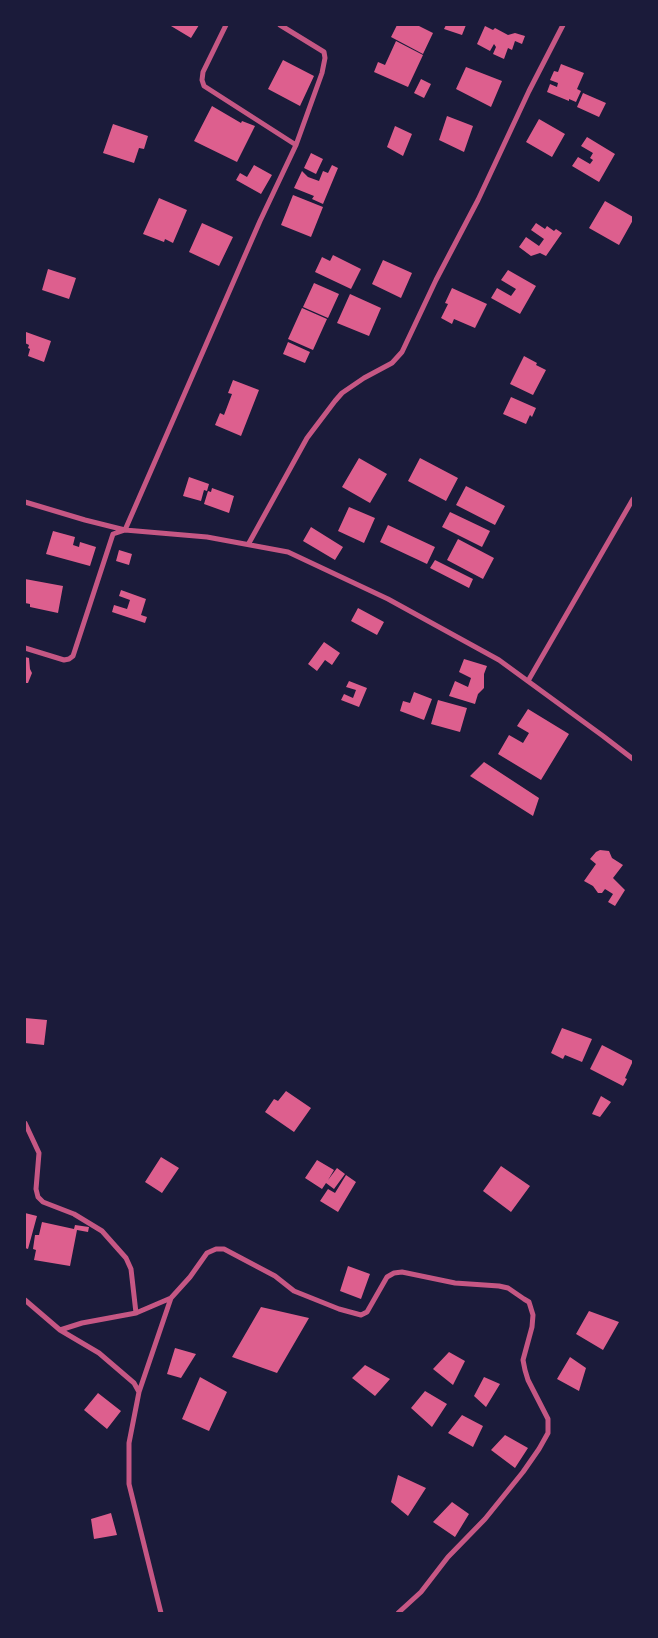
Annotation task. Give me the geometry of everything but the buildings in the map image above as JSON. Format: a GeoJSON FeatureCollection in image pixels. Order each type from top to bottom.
{"type":"FeatureCollection","features":[{"type":"Feature","properties":{"kind":"street"},"geometry":{"type":"LineString","coordinates":[[226,25],[203,72],[202,80],[204,86],[296,145]]}},
{"type":"Feature","properties":{"kind":"street"},"geometry":{"type":"LineString","coordinates":[[25,648],[64,660],[73,656],[113,534],[125,530],[260,222],[296,145],[322,73],[325,58],[324,52],[280,25]]}},
{"type":"Feature","properties":{"kind":"street"},"geometry":{"type":"LineString","coordinates":[[249,543],[307,438],[335,401],[342,393],[364,378],[392,363],[402,352],[563,25]]}},
{"type":"Feature","properties":{"kind":"street"},"geometry":{"type":"LineString","coordinates":[[528,681],[633,499]]}},
{"type":"Feature","properties":{"kind":"street"},"geometry":{"type":"LineString","coordinates":[[25,502],[125,530],[207,536],[288,552],[388,599],[499,660],[633,759]]}},
{"type":"Feature","properties":{"kind":"street"},"geometry":{"type":"LineString","coordinates":[[25,1123],[39,1153],[36,1189],[38,1196],[43,1202],[74,1214],[102,1231],[126,1258],[131,1269],[136,1313]]}},
{"type":"Feature","properties":{"kind":"street"},"geometry":{"type":"LineString","coordinates":[[161,1613],[129,1484],[130,1443],[139,1392],[171,1298],[190,1277],[207,1253],[216,1248],[224,1249],[275,1276],[294,1291],[339,1309],[361,1315],[366,1312],[387,1277],[394,1273],[402,1272],[455,1283],[508,1288],[529,1302],[533,1315],[532,1327],[523,1360],[528,1380],[548,1419],[548,1433],[523,1472],[485,1518],[448,1557],[421,1592],[398,1613]]}},
{"type":"Feature","properties":{"kind":"street"},"geometry":{"type":"LineString","coordinates":[[60,1330],[82,1323],[136,1313],[171,1298]]}},
{"type":"Feature","properties":{"kind":"street"},"geometry":{"type":"LineString","coordinates":[[25,1300],[60,1330],[99,1353],[134,1383],[139,1392]]}}]}
